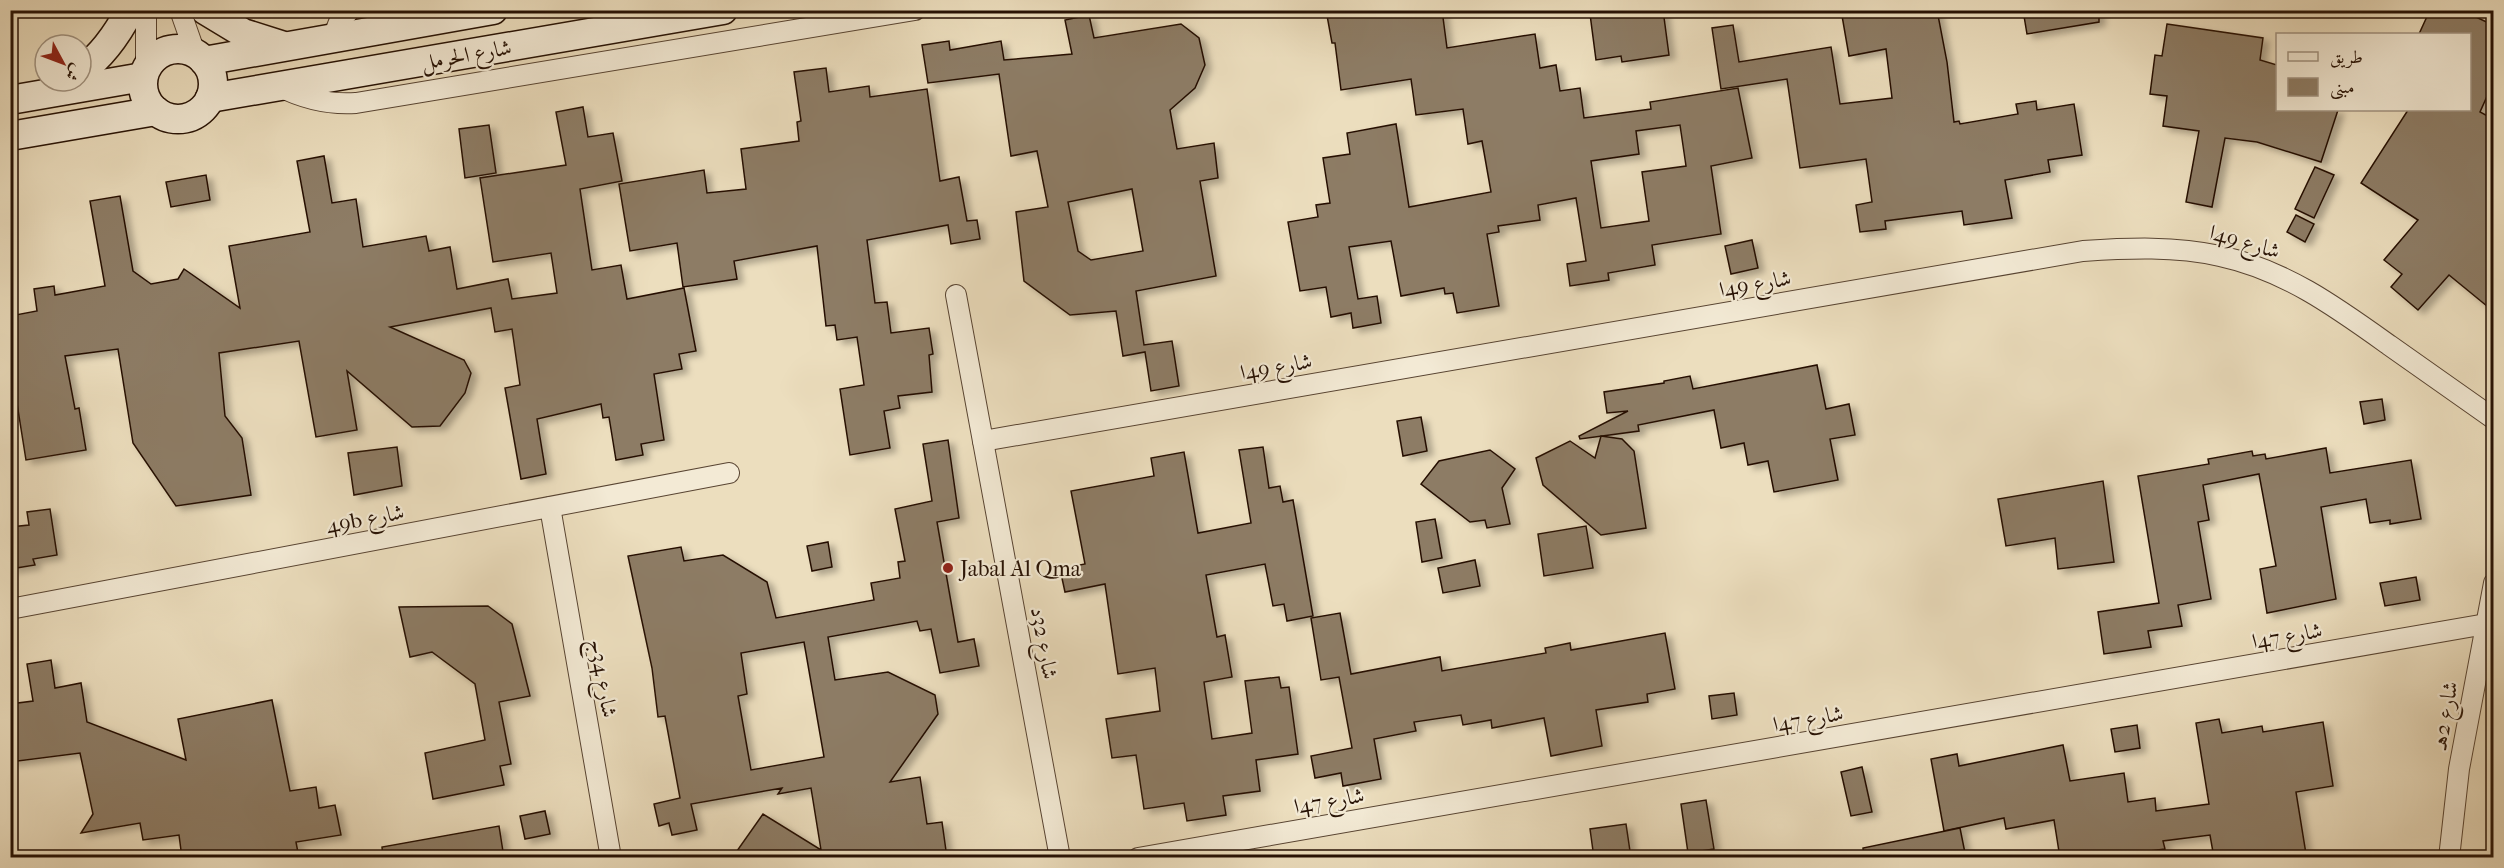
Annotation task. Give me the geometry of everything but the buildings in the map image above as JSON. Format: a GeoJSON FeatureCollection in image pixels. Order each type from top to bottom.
{"type":"FeatureCollection","features":[{"type":"Feature","properties":{"kind":"street"},"geometry":{"type":"LineString","coordinates":[[93,59],[110,42],[130,10]]}},
{"type":"Feature","properties":{"kind":"street"},"geometry":{"type":"LineString","coordinates":[[146,10],[144,92],[150,106],[156,111],[164,116],[181,119],[198,112],[210,98],[212,79],[180,10]]}},
{"type":"Feature","properties":{"kind":"street"},"geometry":{"type":"LineString","coordinates":[[205,10],[243,33],[289,47]]}},
{"type":"Feature","properties":{"kind":"street"},"geometry":{"type":"LineString","coordinates":[[332,40],[339,22],[350,10]]}},
{"type":"Feature","properties":{"kind":"street","name":"شارع الحرمل"},"geometry":{"type":"LineString","coordinates":[[200,57],[289,47],[493,10]]}},
{"type":"Feature","properties":{"kind":"street","name":"شارع الحرمل"},"geometry":{"type":"LineString","coordinates":[[210,98],[723,10]]}},
{"type":"Feature","properties":{"kind":"street"},"geometry":{"type":"LineString","coordinates":[[278,86],[308,99],[332,103],[356,103],[915,10]]}},
{"type":"Feature","properties":{"kind":"street"},"geometry":{"type":"LineString","coordinates":[[93,81],[145,73],[156,57],[164,52],[181,49],[200,57]]}},
{"type":"Feature","properties":{"kind":"street"},"geometry":{"type":"LineString","coordinates":[[10,100],[35,93]]}},
{"type":"Feature","properties":{"kind":"street"},"geometry":{"type":"LineString","coordinates":[[10,136],[156,111]]}},
{"type":"Feature","properties":{"kind":"street","name":"شارع 49ا"},"geometry":{"type":"LineString","coordinates":[[984,441],[2083,251],[2122,248],[2188,251],[2220,256],[2283,277],[2340,310],[2493,419]]}},
{"type":"Feature","properties":{"kind":"street","name":"شارع 32د"},"geometry":{"type":"LineString","coordinates":[[956,296],[1060,858]]}},
{"type":"Feature","properties":{"kind":"street","name":"49b شارع"},"geometry":{"type":"LineString","coordinates":[[10,609],[729,473]]}},
{"type":"Feature","properties":{"kind":"street","name":"شارع 34ج"},"geometry":{"type":"LineString","coordinates":[[550,507],[611,858]]}},
{"type":"Feature","properties":{"kind":"street","name":"شارع 2هـ"},"geometry":{"type":"LineString","coordinates":[[2449,858],[2459,769],[2493,583]]}},
{"type":"Feature","properties":{"kind":"street","name":"شارع 47ا"},"geometry":{"type":"LineString","coordinates":[[1138,858],[2486,624]]}},
{"type":"Feature","properties":{"kind":"place","name":"Jabal Al Qma"},"geometry":{"type":"Point","coordinates":[948,568]}}]}
